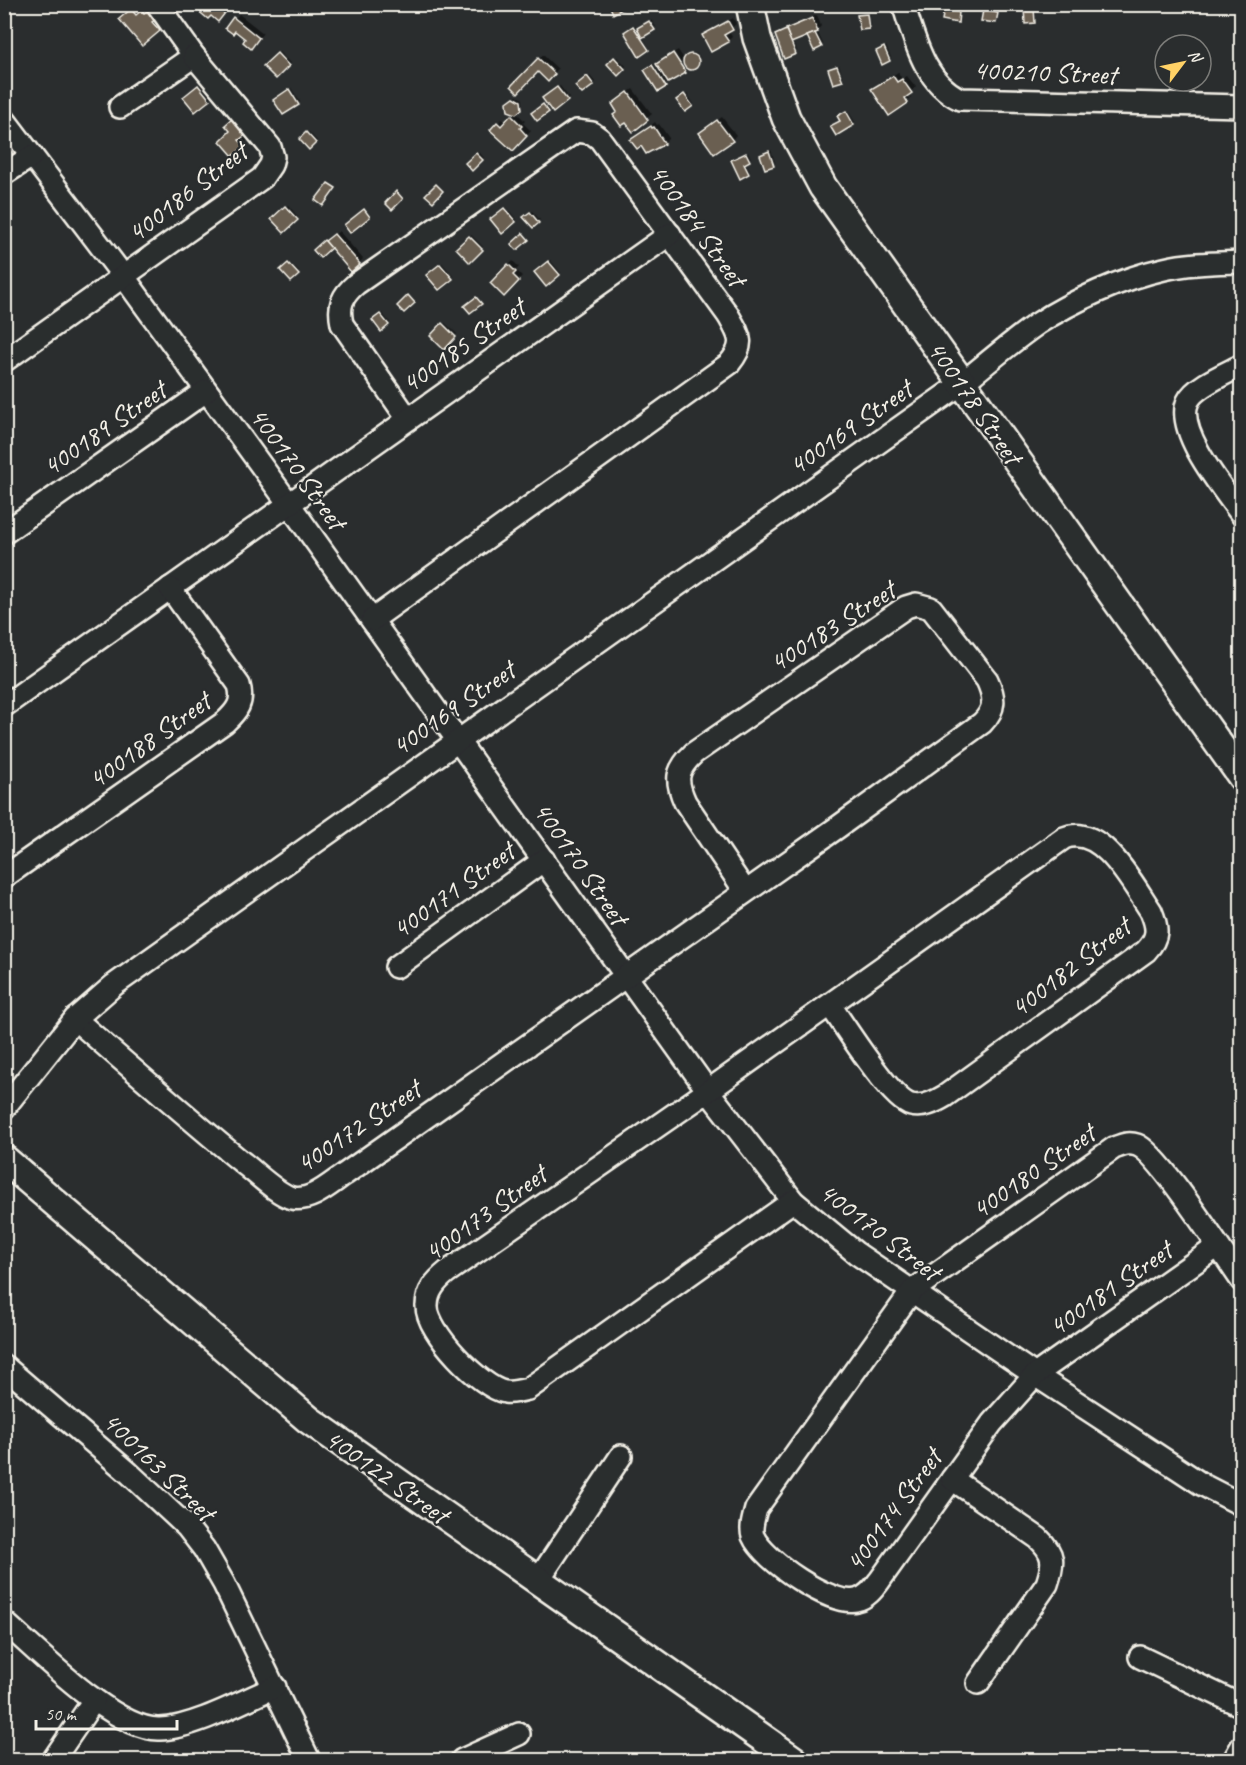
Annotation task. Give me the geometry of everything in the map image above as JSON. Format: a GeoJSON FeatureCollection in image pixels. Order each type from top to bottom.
{"type":"FeatureCollection","features":[{"type":"Feature","properties":{"kind":"street"},"geometry":{"type":"LineString","coordinates":[[120,107],[194,56],[157,4]]}},
{"type":"Feature","properties":{"kind":"street","name":"400178 Street"},"geometry":{"type":"LineString","coordinates":[[750,4],[757,38],[786,118],[823,187],[1242,777]]}},
{"type":"Feature","properties":{"kind":"street","name":"400210 Street"},"geometry":{"type":"LineString","coordinates":[[903,4],[927,67],[938,84],[948,93],[960,99],[1242,106]]}},
{"type":"Feature","properties":{"kind":"street","name":"400186 Street"},"geometry":{"type":"LineString","coordinates":[[124,277],[262,178],[271,165],[273,157],[270,147],[194,56]]}},
{"type":"Feature","properties":{"kind":"street","name":"400170 Street"},"geometry":{"type":"LineString","coordinates":[[4,119],[124,277],[289,504],[708,1091],[793,1201],[856,1253],[1035,1375],[1203,1485],[1242,1505]]}},
{"type":"Feature","properties":{"kind":"street","name":"400184 Street"},"geometry":{"type":"LineString","coordinates":[[372,620],[729,364],[738,353],[740,341],[737,331],[670,234],[600,139],[592,133],[576,131],[356,284],[345,294],[339,311],[342,324],[408,419]]}},
{"type":"Feature","properties":{"kind":"street"},"geometry":{"type":"LineString","coordinates":[[4,174],[32,156]]}},
{"type":"Feature","properties":{"kind":"street","name":"400185 Street"},"geometry":{"type":"LineString","coordinates":[[289,504],[670,234]]}},
{"type":"Feature","properties":{"kind":"street","name":"400169 Street"},"geometry":{"type":"LineString","coordinates":[[4,1108],[75,1020],[114,985],[961,384],[1039,323],[1095,293],[1130,278],[1163,269],[1196,264],[1242,262]]}},
{"type":"Feature","properties":{"kind":"street"},"geometry":{"type":"LineString","coordinates":[[4,361],[124,277]]}},
{"type":"Feature","properties":{"kind":"street"},"geometry":{"type":"LineString","coordinates":[[1242,365],[1196,391],[1188,400],[1186,410],[1187,425],[1196,448],[1242,515]]}},
{"type":"Feature","properties":{"kind":"street","name":"400189 Street"},"geometry":{"type":"LineString","coordinates":[[4,533],[206,391]]}},
{"type":"Feature","properties":{"kind":"street"},"geometry":{"type":"LineString","coordinates":[[4,706],[289,504]]}},
{"type":"Feature","properties":{"kind":"street","name":"400188 Street"},"geometry":{"type":"LineString","coordinates":[[4,877],[235,713],[240,704],[239,686],[170,588]]}},
{"type":"Feature","properties":{"kind":"street","name":"400183 Street"},"geometry":{"type":"LineString","coordinates":[[626,975],[838,827],[989,716],[994,700],[987,680],[932,608],[916,604],[906,607],[687,760],[681,770],[678,786],[686,802],[745,891]]}},
{"type":"Feature","properties":{"kind":"street","name":"400182 Street"},"geometry":{"type":"LineString","coordinates":[[708,1091],[1055,844],[1071,835],[1089,836],[1102,845],[1150,911],[1155,922],[1154,942],[1146,951],[945,1095],[923,1105],[913,1106],[904,1103],[890,1089],[830,1005]]}},
{"type":"Feature","properties":{"kind":"street","name":"400171 Street"},"geometry":{"type":"LineString","coordinates":[[396,967],[544,860]]}},
{"type":"Feature","properties":{"kind":"street","name":"400172 Street"},"geometry":{"type":"LineString","coordinates":[[75,1020],[207,1134],[276,1189],[290,1197],[302,1198],[319,1191],[345,1174],[626,975]]}},
{"type":"Feature","properties":{"kind":"street","name":"400173 Street"},"geometry":{"type":"LineString","coordinates":[[708,1091],[436,1282],[428,1295],[426,1309],[430,1321],[447,1346],[469,1370],[488,1385],[504,1392],[528,1389],[793,1201]]}},
{"type":"Feature","properties":{"kind":"street","name":"400180 Street"},"geometry":{"type":"LineString","coordinates":[[912,1291],[1114,1148],[1126,1143],[1138,1145],[1156,1160],[1242,1281]]}},
{"type":"Feature","properties":{"kind":"street","name":"400122 Street"},"geometry":{"type":"LineString","coordinates":[[4,1159],[309,1420],[794,1761]]}},
{"type":"Feature","properties":{"kind":"street","name":"400181 Street"},"geometry":{"type":"LineString","coordinates":[[1035,1375],[1218,1246]]}},
{"type":"Feature","properties":{"kind":"street","name":"400174 Street"},"geometry":{"type":"LineString","coordinates":[[912,1291],[756,1509],[753,1535],[774,1561],[797,1578],[842,1600],[855,1601],[871,1592],[992,1423],[1035,1375]]}},
{"type":"Feature","properties":{"kind":"street","name":"400163 Street"},"geometry":{"type":"LineString","coordinates":[[4,1365],[129,1473],[187,1527],[204,1549],[224,1584],[309,1761]]}},
{"type":"Feature","properties":{"kind":"street"},"geometry":{"type":"LineString","coordinates":[[537,1582],[621,1456]]}},
{"type":"Feature","properties":{"kind":"street"},"geometry":{"type":"LineString","coordinates":[[952,1479],[1038,1539],[1050,1551],[1052,1558],[1052,1568],[1047,1584],[978,1683]]}},
{"type":"Feature","properties":{"kind":"street"},"geometry":{"type":"LineString","coordinates":[[4,1622],[94,1700],[135,1724],[158,1730],[179,1727],[275,1687]]}},
{"type":"Feature","properties":{"kind":"street"},"geometry":{"type":"LineString","coordinates":[[1140,1657],[1242,1706]]}},
{"type":"Feature","properties":{"kind":"street"},"geometry":{"type":"LineString","coordinates":[[53,1761],[94,1700]]}},
{"type":"Feature","properties":{"kind":"street"},"geometry":{"type":"LineString","coordinates":[[462,1761],[519,1734]]}},
{"type":"Feature","properties":{"kind":"street"},"geometry":{"type":"LineString","coordinates":[[1234,1761],[1242,1746]]}},
{"type":"Feature","properties":{"kind":"building"},"geometry":{"type":"Polygon","coordinates":[[[190,4],[232,4],[218,22],[211,16],[208,19],[190,4]]]}},
{"type":"Feature","properties":{"kind":"building"},"geometry":{"type":"Polygon","coordinates":[[[609,4],[631,4],[613,14],[609,4]]]}},
{"type":"Feature","properties":{"kind":"building"},"geometry":{"type":"Polygon","coordinates":[[[1034,7],[1035,23],[1025,24],[1024,8],[1034,7]]]}},
{"type":"Feature","properties":{"kind":"building"},"geometry":{"type":"Polygon","coordinates":[[[131,9],[136,15],[142,10],[144,13],[147,11],[155,20],[152,22],[160,31],[142,46],[119,19],[131,9]]]}},
{"type":"Feature","properties":{"kind":"building"},"geometry":{"type":"Polygon","coordinates":[[[944,10],[959,12],[958,23],[942,20],[944,10]]]}},
{"type":"Feature","properties":{"kind":"building"},"geometry":{"type":"Polygon","coordinates":[[[983,10],[998,13],[996,23],[981,21],[983,10]]]}},
{"type":"Feature","properties":{"kind":"building"},"geometry":{"type":"Polygon","coordinates":[[[867,14],[869,29],[860,30],[857,15],[867,14]]]}},
{"type":"Feature","properties":{"kind":"building"},"geometry":{"type":"Polygon","coordinates":[[[233,17],[259,38],[251,49],[243,42],[245,39],[235,31],[233,34],[225,28],[233,17]]]}},
{"type":"Feature","properties":{"kind":"building"},"geometry":{"type":"Polygon","coordinates":[[[812,18],[818,32],[791,43],[786,29],[812,18]]]}},
{"type":"Feature","properties":{"kind":"building"},"geometry":{"type":"Polygon","coordinates":[[[649,21],[655,30],[642,38],[637,28],[649,21]]]}},
{"type":"Feature","properties":{"kind":"building"},"geometry":{"type":"Polygon","coordinates":[[[728,21],[733,30],[724,35],[729,42],[711,52],[702,35],[728,21]]]}},
{"type":"Feature","properties":{"kind":"building"},"geometry":{"type":"Polygon","coordinates":[[[633,26],[649,50],[639,57],[624,32],[633,26]]]}},
{"type":"Feature","properties":{"kind":"building"},"geometry":{"type":"Polygon","coordinates":[[[786,30],[796,54],[784,59],[775,35],[786,30]]]}},
{"type":"Feature","properties":{"kind":"building"},"geometry":{"type":"Polygon","coordinates":[[[815,33],[822,47],[814,51],[807,36],[815,33]]]}},
{"type":"Feature","properties":{"kind":"building"},"geometry":{"type":"Polygon","coordinates":[[[884,47],[890,61],[882,65],[876,51],[884,47]]]}},
{"type":"Feature","properties":{"kind":"building"},"geometry":{"type":"Polygon","coordinates":[[[277,53],[289,66],[276,79],[263,66],[277,53]]]}},
{"type":"Feature","properties":{"kind":"building"},"geometry":{"type":"Polygon","coordinates":[[[673,53],[686,73],[668,83],[656,64],[673,53]]]}},
{"type":"Feature","properties":{"kind":"building"},"geometry":{"type":"Polygon","coordinates":[[[688,54],[694,54],[699,62],[697,68],[688,70],[683,65],[683,59],[688,54]]]}},
{"type":"Feature","properties":{"kind":"building"},"geometry":{"type":"Polygon","coordinates":[[[614,57],[625,69],[618,76],[607,64],[614,57]]]}},
{"type":"Feature","properties":{"kind":"building"},"geometry":{"type":"Polygon","coordinates":[[[538,58],[555,74],[548,82],[538,72],[518,93],[511,86],[538,58]]]}},
{"type":"Feature","properties":{"kind":"building"},"geometry":{"type":"Polygon","coordinates":[[[652,65],[666,87],[658,92],[644,70],[652,65]]]}},
{"type":"Feature","properties":{"kind":"building"},"geometry":{"type":"Polygon","coordinates":[[[837,66],[843,81],[833,84],[828,69],[837,66]]]}},
{"type":"Feature","properties":{"kind":"building"},"geometry":{"type":"Polygon","coordinates":[[[587,76],[594,85],[582,94],[575,86],[587,76]]]}},
{"type":"Feature","properties":{"kind":"building"},"geometry":{"type":"Polygon","coordinates":[[[893,76],[897,82],[902,79],[912,93],[905,98],[908,103],[889,116],[871,89],[893,76]]]}},
{"type":"Feature","properties":{"kind":"building"},"geometry":{"type":"Polygon","coordinates":[[[198,85],[210,100],[195,112],[183,97],[198,85]]]}},
{"type":"Feature","properties":{"kind":"building"},"geometry":{"type":"Polygon","coordinates":[[[557,87],[568,101],[553,113],[542,98],[557,87]]]}},
{"type":"Feature","properties":{"kind":"building"},"geometry":{"type":"Polygon","coordinates":[[[289,89],[299,105],[283,115],[273,100],[289,89]]]}},
{"type":"Feature","properties":{"kind":"building"},"geometry":{"type":"Polygon","coordinates":[[[628,92],[648,120],[633,132],[626,123],[621,126],[613,115],[617,112],[612,104],[628,92]]]}},
{"type":"Feature","properties":{"kind":"building"},"geometry":{"type":"Polygon","coordinates":[[[684,94],[693,106],[685,112],[676,100],[684,94]]]}},
{"type":"Feature","properties":{"kind":"building"},"geometry":{"type":"Polygon","coordinates":[[[514,97],[521,101],[522,109],[516,114],[508,111],[507,102],[514,97]]]}},
{"type":"Feature","properties":{"kind":"building"},"geometry":{"type":"Polygon","coordinates":[[[543,104],[549,112],[537,121],[531,113],[543,104]]]}},
{"type":"Feature","properties":{"kind":"building"},"geometry":{"type":"Polygon","coordinates":[[[846,111],[854,125],[836,136],[830,126],[840,121],[837,116],[846,111]]]}},
{"type":"Feature","properties":{"kind":"building"},"geometry":{"type":"Polygon","coordinates":[[[511,115],[522,126],[520,128],[527,136],[513,151],[490,130],[497,122],[501,126],[511,115]]]}},
{"type":"Feature","properties":{"kind":"building"},"geometry":{"type":"Polygon","coordinates":[[[233,118],[247,134],[239,140],[245,146],[233,156],[220,141],[230,131],[225,125],[233,118]]]}},
{"type":"Feature","properties":{"kind":"building"},"geometry":{"type":"Polygon","coordinates":[[[717,120],[733,141],[714,154],[699,133],[717,120]]]}},
{"type":"Feature","properties":{"kind":"building"},"geometry":{"type":"Polygon","coordinates":[[[651,126],[665,144],[646,154],[641,146],[637,149],[630,140],[651,126]]]}},
{"type":"Feature","properties":{"kind":"building"},"geometry":{"type":"Polygon","coordinates":[[[306,132],[316,143],[309,150],[299,139],[306,132]]]}},
{"type":"Feature","properties":{"kind":"building"},"geometry":{"type":"Polygon","coordinates":[[[769,151],[774,166],[765,169],[760,155],[769,151]]]}},
{"type":"Feature","properties":{"kind":"building"},"geometry":{"type":"Polygon","coordinates":[[[476,153],[483,160],[472,171],[465,163],[476,153]]]}},
{"type":"Feature","properties":{"kind":"building"},"geometry":{"type":"Polygon","coordinates":[[[746,153],[750,161],[744,164],[749,174],[740,179],[731,160],[746,153]]]}},
{"type":"Feature","properties":{"kind":"building"},"geometry":{"type":"Polygon","coordinates":[[[328,183],[336,188],[323,206],[315,200],[328,183]]]}},
{"type":"Feature","properties":{"kind":"building"},"geometry":{"type":"Polygon","coordinates":[[[436,184],[443,191],[433,202],[425,195],[436,184]]]}},
{"type":"Feature","properties":{"kind":"building"},"geometry":{"type":"Polygon","coordinates":[[[396,191],[403,199],[392,210],[385,203],[396,191]]]}},
{"type":"Feature","properties":{"kind":"building"},"geometry":{"type":"Polygon","coordinates":[[[285,206],[298,220],[284,233],[271,219],[285,206]]]}},
{"type":"Feature","properties":{"kind":"building"},"geometry":{"type":"Polygon","coordinates":[[[504,208],[516,222],[502,234],[490,219],[504,208]]]}},
{"type":"Feature","properties":{"kind":"building"},"geometry":{"type":"Polygon","coordinates":[[[364,209],[370,217],[350,233],[344,225],[364,209]]]}},
{"type":"Feature","properties":{"kind":"building"},"geometry":{"type":"Polygon","coordinates":[[[530,212],[539,223],[533,228],[523,217],[530,212]]]}},
{"type":"Feature","properties":{"kind":"building"},"geometry":{"type":"Polygon","coordinates":[[[523,233],[529,240],[517,250],[511,244],[523,233]]]}},
{"type":"Feature","properties":{"kind":"building"},"geometry":{"type":"Polygon","coordinates":[[[334,234],[360,264],[351,272],[325,241],[334,234]]]}},
{"type":"Feature","properties":{"kind":"building"},"geometry":{"type":"Polygon","coordinates":[[[469,236],[483,250],[470,263],[456,248],[469,236]]]}},
{"type":"Feature","properties":{"kind":"building"},"geometry":{"type":"Polygon","coordinates":[[[324,240],[331,248],[320,258],[313,250],[324,240]]]}},
{"type":"Feature","properties":{"kind":"building"},"geometry":{"type":"Polygon","coordinates":[[[548,261],[560,275],[546,287],[534,272],[548,261]]]}},
{"type":"Feature","properties":{"kind":"building"},"geometry":{"type":"Polygon","coordinates":[[[288,263],[299,275],[291,282],[280,270],[288,263]]]}},
{"type":"Feature","properties":{"kind":"building"},"geometry":{"type":"Polygon","coordinates":[[[440,264],[453,279],[439,290],[426,275],[440,264]]]}},
{"type":"Feature","properties":{"kind":"building"},"geometry":{"type":"Polygon","coordinates":[[[508,264],[516,272],[513,275],[519,281],[504,297],[490,283],[508,264]]]}},
{"type":"Feature","properties":{"kind":"building"},"geometry":{"type":"Polygon","coordinates":[[[408,295],[415,303],[404,313],[397,306],[408,295]]]}},
{"type":"Feature","properties":{"kind":"building"},"geometry":{"type":"Polygon","coordinates":[[[476,297],[482,304],[470,313],[464,306],[476,297]]]}},
{"type":"Feature","properties":{"kind":"building"},"geometry":{"type":"Polygon","coordinates":[[[380,314],[389,325],[381,332],[372,320],[380,314]]]}},
{"type":"Feature","properties":{"kind":"building"},"geometry":{"type":"Polygon","coordinates":[[[442,323],[456,337],[444,350],[430,336],[442,323]]]}}]}
